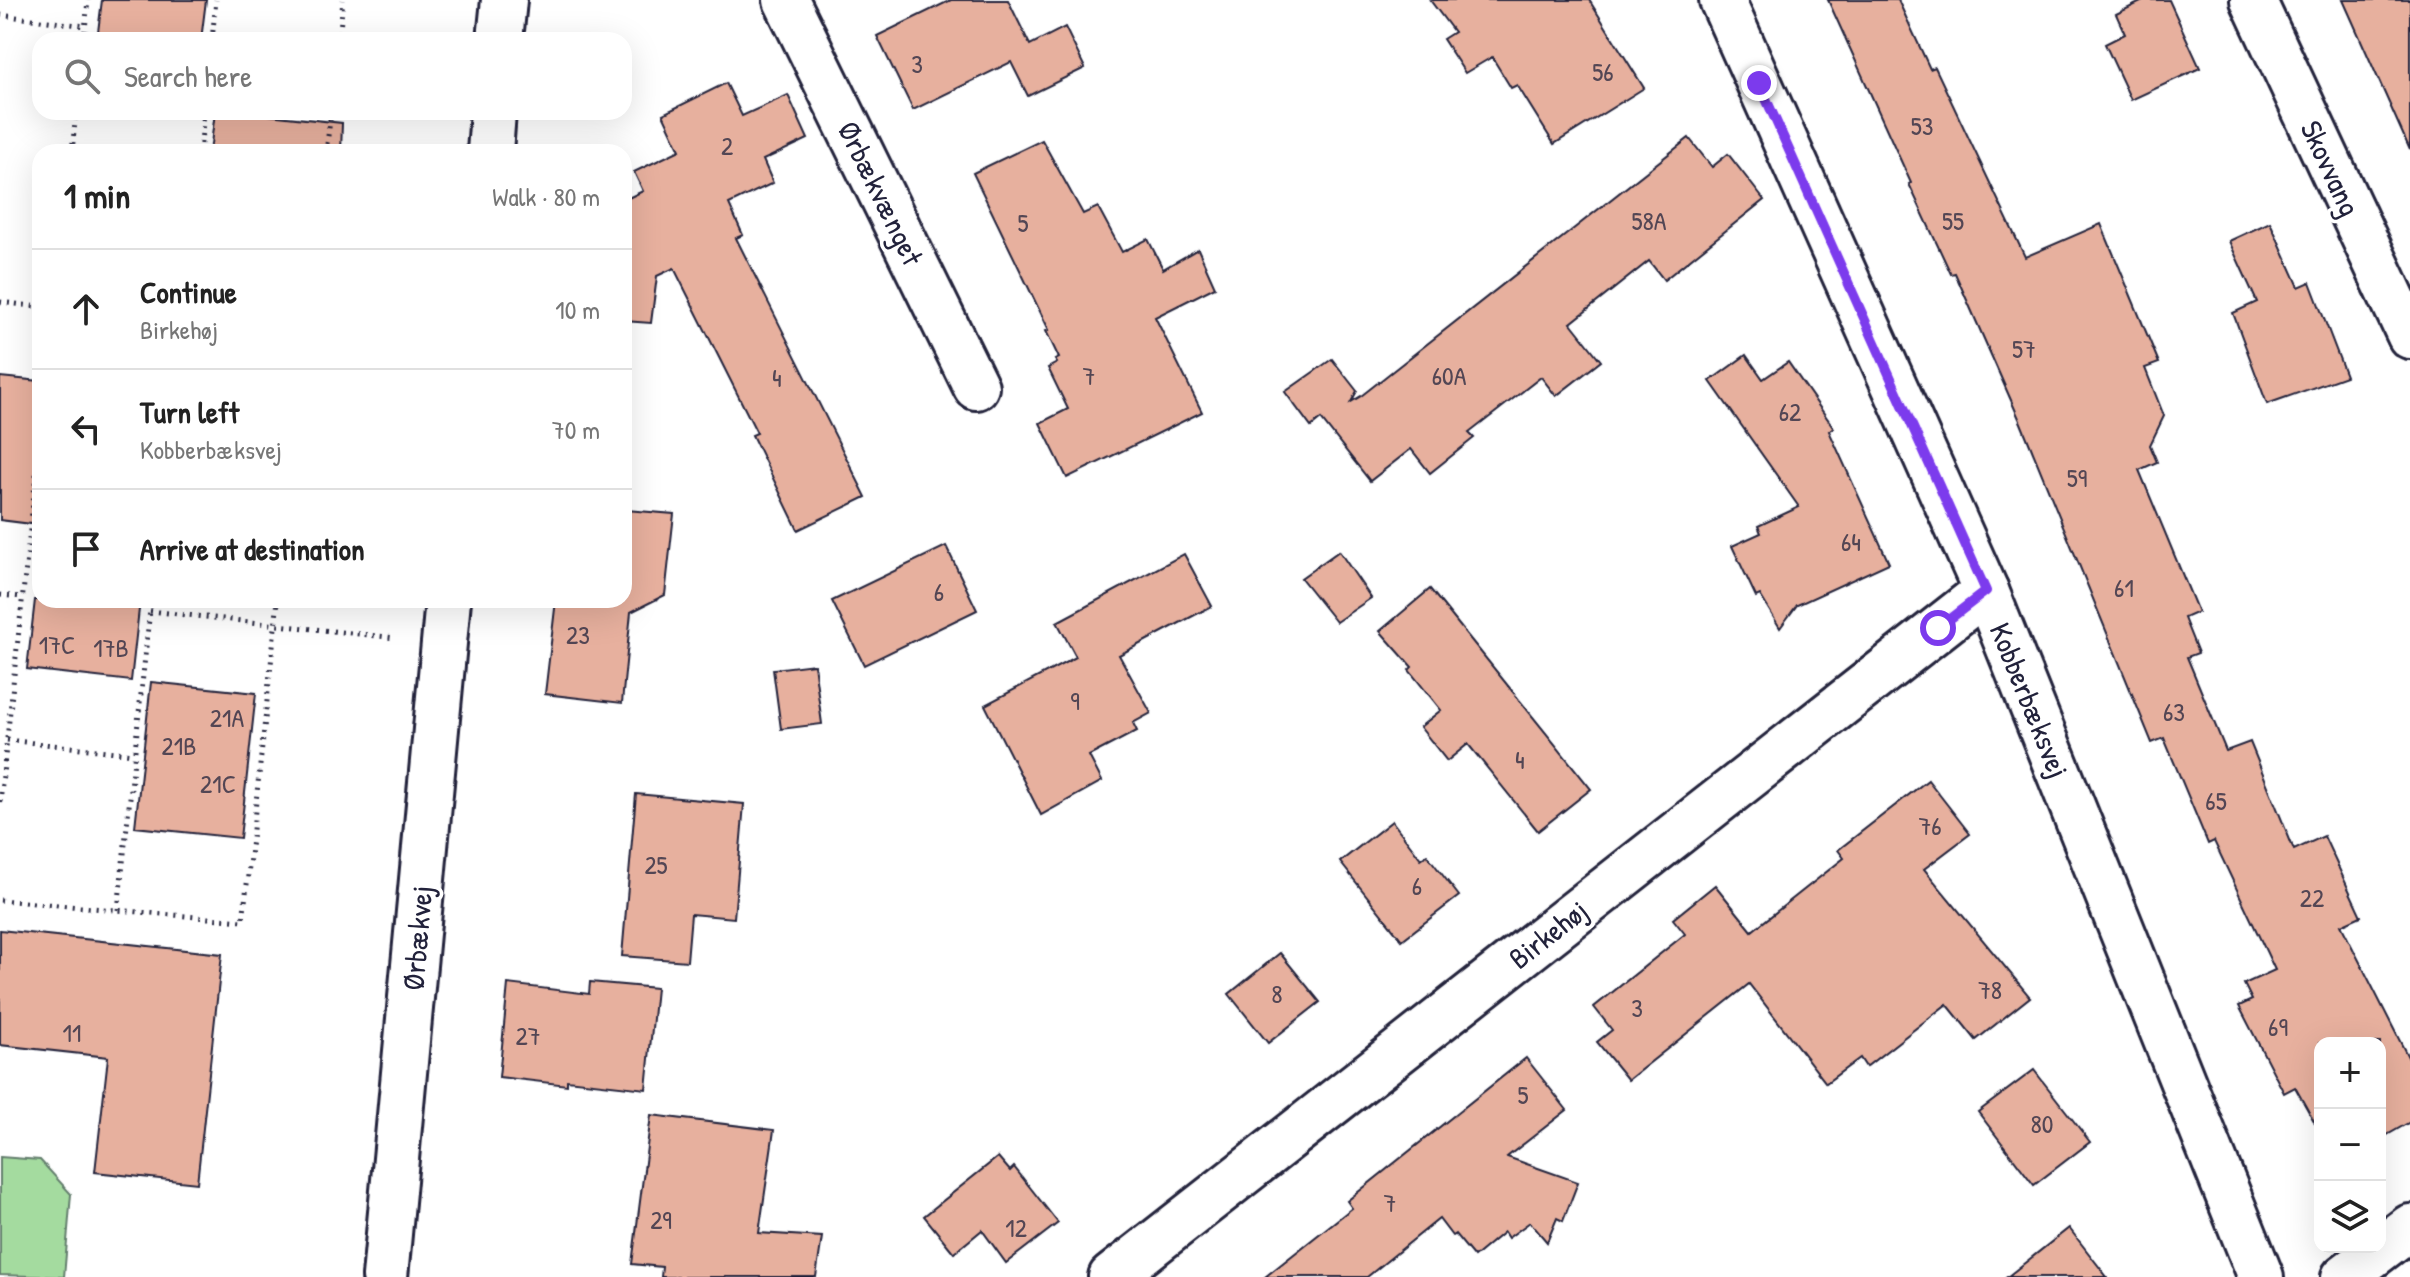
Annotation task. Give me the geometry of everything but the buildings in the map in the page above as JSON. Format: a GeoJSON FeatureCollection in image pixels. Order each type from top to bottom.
{"type":"FeatureCollection","features":[{"type":"Feature","properties":{"kind":"street"},"geometry":{"type":"LineString","coordinates":[[501,32],[504,0]]}},
{"type":"Feature","properties":{"kind":"street","name":"Ørbækvænget"},"geometry":{"type":"LineString","coordinates":[[786,0],[976,387]]}},
{"type":"Feature","properties":{"kind":"street","name":"Kobberbæksvej"},"geometry":{"type":"LineString","coordinates":[[1722,0],[1986,591],[2261,1277]]}},
{"type":"Feature","properties":{"kind":"street","name":"Skovvang"},"geometry":{"type":"LineString","coordinates":[[2253,0],[2410,336]]}},
{"type":"Feature","properties":{"kind":"street"},"geometry":{"type":"LineString","coordinates":[[491,144],[492,120]]}},
{"type":"Feature","properties":{"kind":"street","name":"Birkehøj"},"geometry":{"type":"LineString","coordinates":[[1111,1277],[1986,591]]}},
{"type":"Feature","properties":{"kind":"street","name":"Ørbækvej"},"geometry":{"type":"LineString","coordinates":[[385,1277],[447,608]]}},
{"type":"Feature","properties":{"kind":"street"},"geometry":{"type":"LineString","coordinates":[[2344,1277],[2410,1227]]}},
{"type":"Feature","properties":{"kind":"path"},"geometry":{"type":"LineString","coordinates":[[85,32],[88,0]]}},
{"type":"Feature","properties":{"kind":"path"},"geometry":{"type":"LineString","coordinates":[[213,32],[216,0]]}},
{"type":"Feature","properties":{"kind":"path"},"geometry":{"type":"LineString","coordinates":[[340,32],[343,0]]}},
{"type":"Feature","properties":{"kind":"path"},"geometry":{"type":"LineString","coordinates":[[0,15],[86,26]]}},
{"type":"Feature","properties":{"kind":"path"},"geometry":{"type":"LineString","coordinates":[[73,144],[75,120]]}},
{"type":"Feature","properties":{"kind":"path"},"geometry":{"type":"LineString","coordinates":[[201,144],[203,120]]}},
{"type":"Feature","properties":{"kind":"path"},"geometry":{"type":"LineString","coordinates":[[327,144],[330,120]]}},
{"type":"Feature","properties":{"kind":"path"},"geometry":{"type":"LineString","coordinates":[[0,302],[32,306]]}},
{"type":"Feature","properties":{"kind":"path"},"geometry":{"type":"LineString","coordinates":[[0,802],[32,511]]}},
{"type":"Feature","properties":{"kind":"path"},"geometry":{"type":"LineString","coordinates":[[0,595],[22,597]]}},
{"type":"Feature","properties":{"kind":"path"},"geometry":{"type":"LineString","coordinates":[[118,910],[150,608]]}},
{"type":"Feature","properties":{"kind":"path"},"geometry":{"type":"LineString","coordinates":[[0,900],[243,921],[277,608]]}},
{"type":"Feature","properties":{"kind":"path"},"geometry":{"type":"LineString","coordinates":[[150,611],[444,643]]}},
{"type":"Feature","properties":{"kind":"path"},"geometry":{"type":"LineString","coordinates":[[7,740],[134,754]]}},
{"type":"Feature","properties":{"kind":"green space"},"geometry":{"type":"Polygon","coordinates":[[[0,1157],[40,1160],[71,1194],[64,1277],[0,1275],[0,1157]]]}},
{"type":"Feature","properties":{"kind":"route"},"geometry":{"type":"LineString","coordinates":[[1759,83],[1986,591],[1938,628]]}}]}
